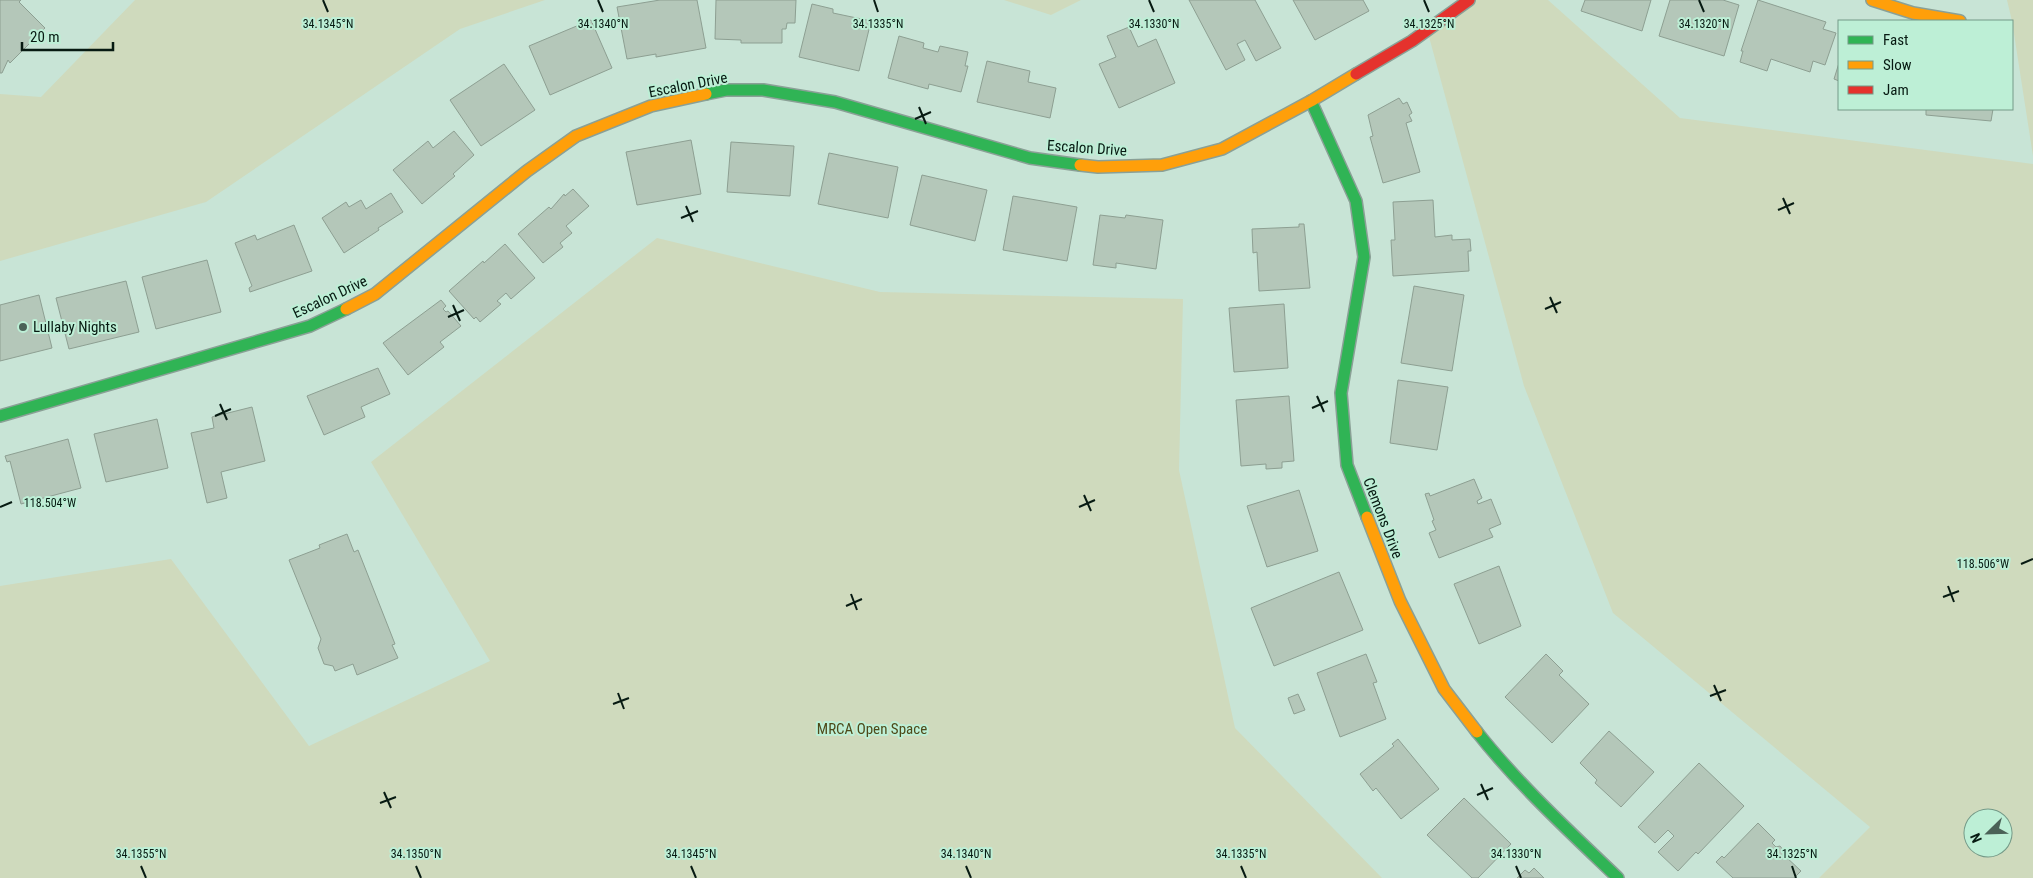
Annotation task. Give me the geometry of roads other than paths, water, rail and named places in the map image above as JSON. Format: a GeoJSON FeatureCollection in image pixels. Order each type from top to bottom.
{"type":"FeatureCollection","features":[{"type":"Feature","properties":{"kind":"street","name":"Escalon Drive"},"geometry":{"type":"LineString","coordinates":[[0,416],[310,326],[375,294],[527,170],[576,136],[651,106],[726,90],[763,90],[835,102],[1030,158],[1098,167],[1162,165],[1222,149],[1311,101],[1412,41],[1469,0]]}},
{"type":"Feature","properties":{"kind":"street"},"geometry":{"type":"LineString","coordinates":[[1872,0],[1913,13],[1954,20]]}},
{"type":"Feature","properties":{"kind":"street","name":"Clemons Drive"},"geometry":{"type":"LineString","coordinates":[[1311,101],[1356,201],[1364,257],[1342,393],[1346,465],[1400,601],[1444,688],[1497,757],[1556,819],[1618,878]]}},
{"type":"Feature","properties":{"kind":"place","name":"Lullaby Nights"},"geometry":{"type":"Point","coordinates":[23,327]}},
{"type":"Feature","properties":{"kind":"park label","name":"MRCA Open Space"},"geometry":{"type":"Point","coordinates":[872,729]}}]}
